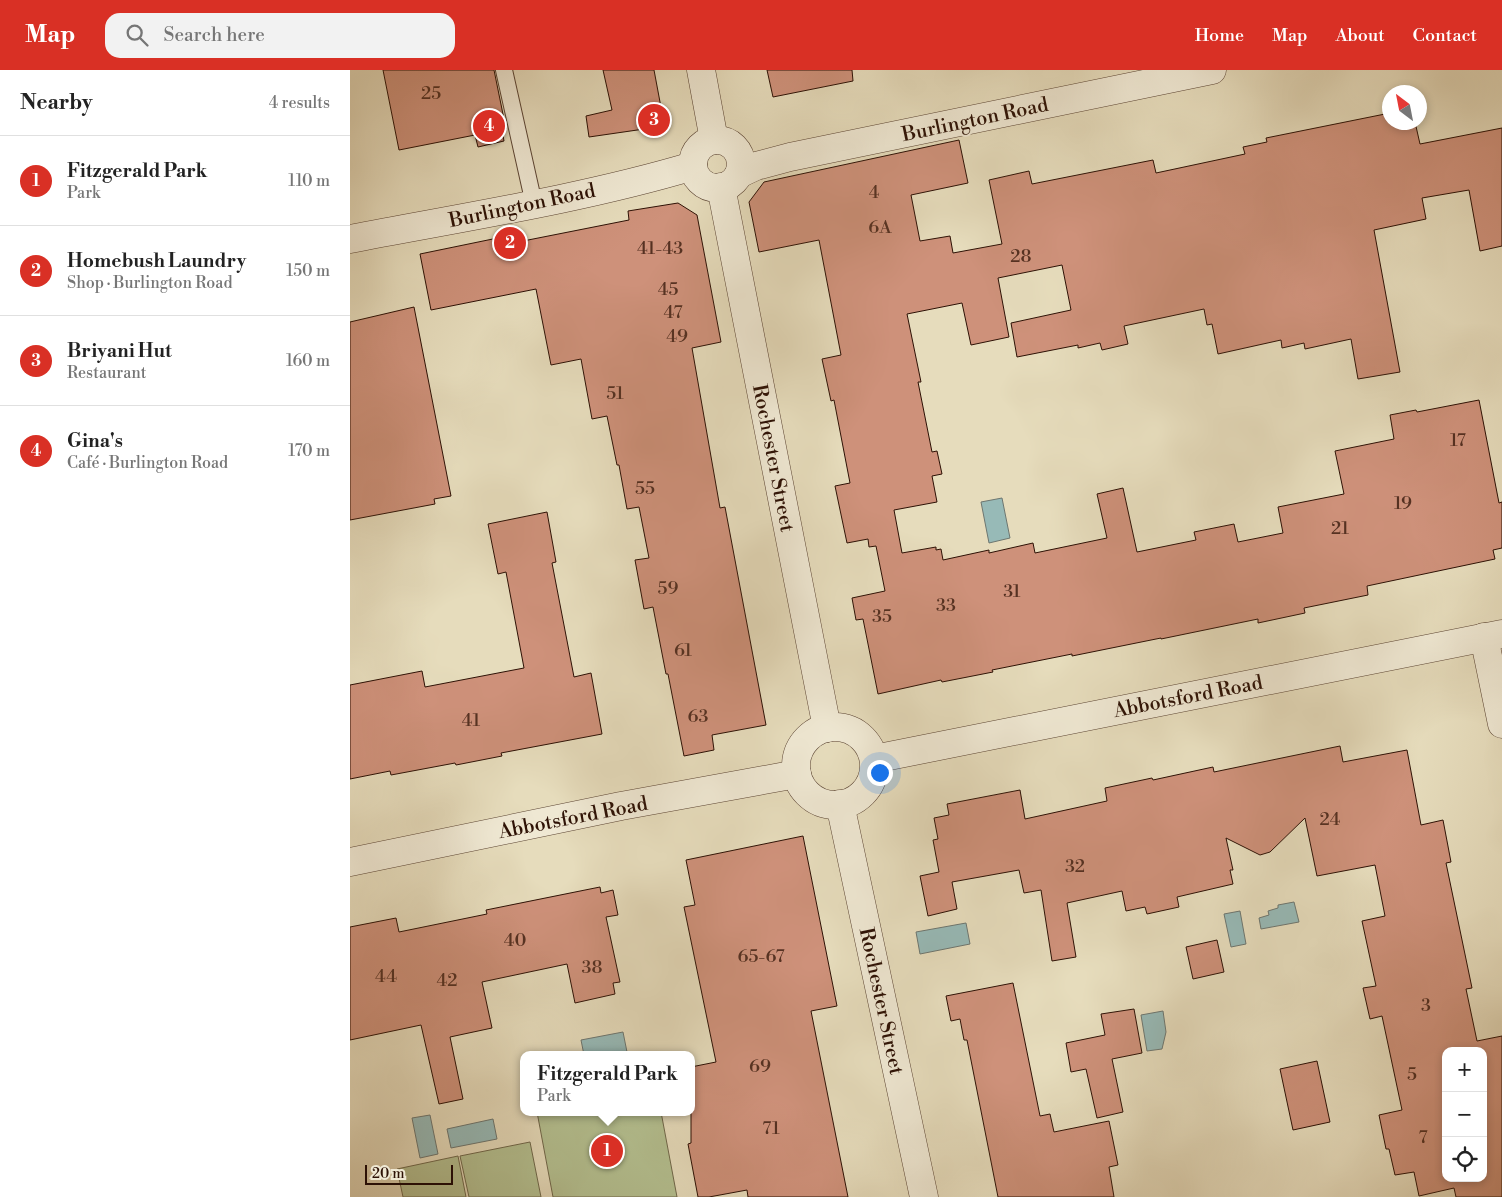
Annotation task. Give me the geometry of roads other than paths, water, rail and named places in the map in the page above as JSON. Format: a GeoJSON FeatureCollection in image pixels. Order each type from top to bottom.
{"type":"FeatureCollection","features":[{"type":"Feature","properties":{"kind":"street"},"geometry":{"type":"LineString","coordinates":[[702,70],[714,140]]}},
{"type":"Feature","properties":{"kind":"street","name":"Burlington Road"},"geometry":{"type":"LineString","coordinates":[[730,181],[756,166],[790,157],[1212,70]]}},
{"type":"Feature","properties":{"kind":"street"},"geometry":{"type":"LineString","coordinates":[[714,140],[728,142],[734,146],[741,159],[741,167],[730,181],[713,187],[705,185],[695,173],[694,166],[696,152],[707,142],[714,140]]}},
{"type":"Feature","properties":{"kind":"street","name":"Burlington Road"},"geometry":{"type":"LineString","coordinates":[[350,239],[534,204],[664,175],[694,166]]}},
{"type":"Feature","properties":{"kind":"street","name":"Rochester Street"},"geometry":{"type":"LineString","coordinates":[[730,181],[827,728]]}},
{"type":"Feature","properties":{"kind":"street"},"geometry":{"type":"LineString","coordinates":[[1493,635],[1502,724]]}},
{"type":"Feature","properties":{"kind":"street","name":"Abbotsford Road"},"geometry":{"type":"LineString","coordinates":[[874,759],[1493,635]]}},
{"type":"Feature","properties":{"kind":"street"},"geometry":{"type":"LineString","coordinates":[[839,727],[851,730],[862,737],[870,747],[874,759],[874,772],[870,784],[862,794],[852,801],[840,804],[828,804],[817,801],[801,785],[797,774],[796,762],[799,751],[806,740],[815,732],[827,728],[839,727]]}},
{"type":"Feature","properties":{"kind":"street","name":"Abbotsford Road"},"geometry":{"type":"LineString","coordinates":[[350,862],[621,806],[797,774]]}},
{"type":"Feature","properties":{"kind":"street","name":"Rochester Street"},"geometry":{"type":"LineString","coordinates":[[840,804],[924,1197]]}},
{"type":"Feature","properties":{"kind":"lane"},"geometry":{"type":"LineString","coordinates":[[504,70],[534,204]]}},
{"type":"Feature","properties":{"kind":"water"},"geometry":{"type":"Polygon","coordinates":[[[1002,498],[1010,538],[989,543],[981,502],[1002,498]]]}},
{"type":"Feature","properties":{"kind":"water"},"geometry":{"type":"Polygon","coordinates":[[[1294,902],[1299,922],[1261,929],[1259,918],[1269,915],[1268,911],[1278,908],[1278,905],[1294,902]]]}},
{"type":"Feature","properties":{"kind":"water"},"geometry":{"type":"Polygon","coordinates":[[[1240,911],[1246,944],[1231,947],[1224,914],[1240,911]]]}},
{"type":"Feature","properties":{"kind":"water"},"geometry":{"type":"Polygon","coordinates":[[[966,923],[970,944],[920,954],[916,932],[966,923]]]}},
{"type":"Feature","properties":{"kind":"water"},"geometry":{"type":"Polygon","coordinates":[[[1163,1011],[1166,1032],[1162,1049],[1147,1051],[1141,1015],[1163,1011]]]}},
{"type":"Feature","properties":{"kind":"water"},"geometry":{"type":"Polygon","coordinates":[[[623,1032],[627,1051],[583,1051],[581,1040],[623,1032]]]}},
{"type":"Feature","properties":{"kind":"water"},"geometry":{"type":"Polygon","coordinates":[[[430,1115],[438,1154],[420,1158],[412,1118],[430,1115]]]}},
{"type":"Feature","properties":{"kind":"water"},"geometry":{"type":"Polygon","coordinates":[[[493,1119],[497,1139],[451,1148],[447,1129],[493,1119]]]}},
{"type":"Feature","properties":{"kind":"place","name":"Briyani Hut"},"geometry":{"type":"Point","coordinates":[654,120]}},
{"type":"Feature","properties":{"kind":"place","name":"Gina's"},"geometry":{"type":"Point","coordinates":[489,126]}},
{"type":"Feature","properties":{"kind":"place","name":"Homebush Laundry"},"geometry":{"type":"Point","coordinates":[510,243]}},
{"type":"Feature","properties":{"kind":"place","name":"Fitzgerald Park"},"geometry":{"type":"Point","coordinates":[607,1151]}}]}
